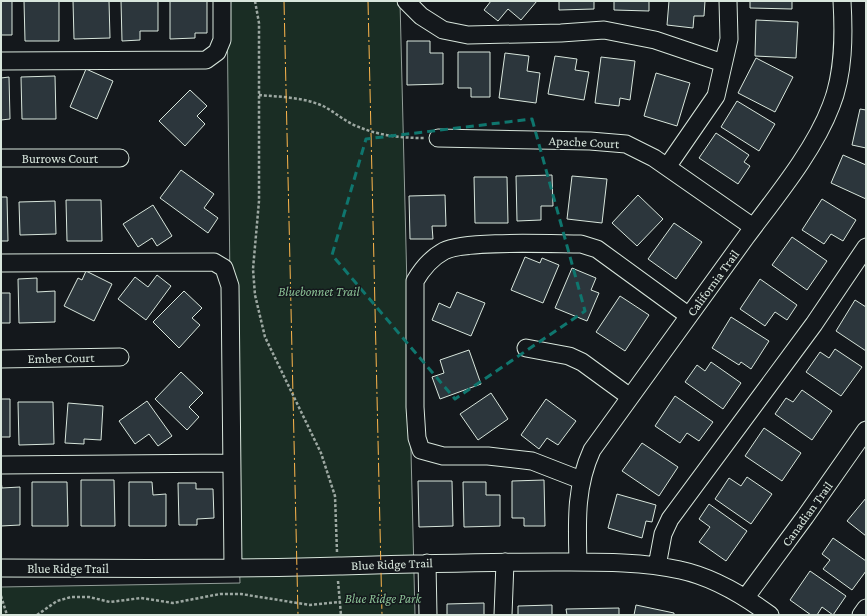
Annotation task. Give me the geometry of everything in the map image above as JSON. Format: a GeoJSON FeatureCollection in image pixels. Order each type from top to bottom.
{"type":"FeatureCollection","features":[{"type":"Feature","properties":{"kind":"street"},"geometry":{"type":"LineString","coordinates":[[1,61],[206,60],[217,52],[222,40],[222,1]]}},
{"type":"Feature","properties":{"kind":"street"},"geometry":{"type":"LineString","coordinates":[[406,1],[421,16],[443,30],[468,35],[561,33],[604,30],[655,40],[723,63]]}},
{"type":"Feature","properties":{"kind":"street"},"geometry":{"type":"LineString","coordinates":[[667,167],[716,96],[729,39],[728,1]]}},
{"type":"Feature","properties":{"kind":"street","name":"California Trail"},"geometry":{"type":"LineString","coordinates":[[578,562],[577,514],[581,480],[592,450],[754,227],[820,131],[832,105],[838,80],[842,48],[842,1]]}},
{"type":"Feature","properties":{"kind":"street","name":"Apache Court"},"geometry":{"type":"LineString","coordinates":[[438,138],[590,140],[626,144],[654,158],[754,227]]}},
{"type":"Feature","properties":{"kind":"street","name":"Burrows Court"},"geometry":{"type":"LineString","coordinates":[[1,158],[120,158]]}},
{"type":"Feature","properties":{"kind":"street"},"geometry":{"type":"LineString","coordinates":[[581,480],[532,461],[488,456],[442,456],[421,450],[417,438],[415,407],[415,281],[425,266],[445,250],[469,245],[581,244],[596,249],[689,316]]}},
{"type":"Feature","properties":{"kind":"street"},"geometry":{"type":"LineString","coordinates":[[657,566],[663,534],[670,519],[814,324],[866,247]]}},
{"type":"Feature","properties":{"kind":"street"},"geometry":{"type":"LineString","coordinates":[[1,263],[214,262],[224,268],[230,286],[233,567]]}},
{"type":"Feature","properties":{"kind":"street"},"geometry":{"type":"LineString","coordinates":[[526,348],[569,356],[582,362],[630,397]]}},
{"type":"Feature","properties":{"kind":"street","name":"Ember Court"},"geometry":{"type":"LineString","coordinates":[[1,359],[120,357]]}},
{"type":"Feature","properties":{"kind":"street","name":"Canadian Trail"},"geometry":{"type":"LineString","coordinates":[[746,597],[805,517],[866,430]]}},
{"type":"Feature","properties":{"kind":"street"},"geometry":{"type":"LineString","coordinates":[[1,465],[231,463]]}},
{"type":"Feature","properties":{"kind":"street"},"geometry":{"type":"LineString","coordinates":[[503,615],[505,562]]}},
{"type":"Feature","properties":{"kind":"street","name":"Blue Ridge Trail"},"geometry":{"type":"LineString","coordinates":[[1,568],[338,566],[505,562],[578,562],[657,566],[680,570],[707,579],[746,597],[770,615]]}},
{"type":"Feature","properties":{"kind":"street"},"geometry":{"type":"LineString","coordinates":[[427,563],[428,615]]}},
{"type":"Feature","properties":{"kind":"street"},"geometry":{"type":"LineString","coordinates":[[861,615],[866,608]]}},
{"type":"Feature","properties":{"kind":"path"},"geometry":{"type":"LineString","coordinates":[[255,1],[259,23],[259,201],[253,269],[255,295],[265,337],[321,453],[335,496],[338,551]]}},
{"type":"Feature","properties":{"kind":"path"},"geometry":{"type":"LineString","coordinates":[[259,95],[294,98],[323,106],[351,124],[378,135],[406,138]]}},
{"type":"Feature","properties":{"kind":"path"},"geometry":{"type":"LineString","coordinates":[[338,582],[341,615]]}},
{"type":"Feature","properties":{"kind":"path"},"geometry":{"type":"LineString","coordinates":[[37,615],[57,601],[72,597],[89,597],[110,602],[141,598],[173,603],[203,596],[241,594],[299,604],[340,602]]}},
{"type":"Feature","properties":{"kind":"path"},"geometry":{"type":"LineString","coordinates":[[1,596],[7,615]]}},
{"type":"Feature","properties":{"kind":"highlighted area"},"geometry":{"type":"Polygon","coordinates":[[[532,119],[585,311],[455,399],[332,255],[366,139],[532,119]]]}},
{"type":"Feature","properties":{"kind":"green space","name":"Bluebonnet Trail"},"geometry":{"type":"Polygon","coordinates":[[[227,1],[400,1],[415,615],[1,615],[1,587],[240,583],[230,286],[227,1]]]}},
{"type":"Feature","properties":{"kind":"building"},"geometry":{"type":"Polygon","coordinates":[[[1,1],[12,1],[12,35],[1,35],[1,1]]]}},
{"type":"Feature","properties":{"kind":"building"},"geometry":{"type":"Polygon","coordinates":[[[24,1],[59,1],[59,41],[25,41],[24,1]]]}},
{"type":"Feature","properties":{"kind":"building"},"geometry":{"type":"Polygon","coordinates":[[[73,1],[109,1],[110,38],[74,39],[73,1]]]}},
{"type":"Feature","properties":{"kind":"building"},"geometry":{"type":"Polygon","coordinates":[[[121,1],[158,1],[158,31],[140,31],[140,40],[122,41],[121,1]]]}},
{"type":"Feature","properties":{"kind":"building"},"geometry":{"type":"Polygon","coordinates":[[[170,1],[207,1],[207,33],[195,33],[195,38],[170,39],[170,1]]]}},
{"type":"Feature","properties":{"kind":"building"},"geometry":{"type":"Polygon","coordinates":[[[491,1],[537,1],[521,20],[508,9],[498,21],[484,10],[491,1]]]}},
{"type":"Feature","properties":{"kind":"building"},"geometry":{"type":"Polygon","coordinates":[[[559,1],[594,1],[594,9],[559,10],[559,1]]]}},
{"type":"Feature","properties":{"kind":"building"},"geometry":{"type":"Polygon","coordinates":[[[614,1],[649,1],[649,11],[614,10],[614,1]]]}},
{"type":"Feature","properties":{"kind":"building"},"geometry":{"type":"Polygon","coordinates":[[[669,1],[705,1],[704,16],[694,16],[693,28],[667,25],[669,1]]]}},
{"type":"Feature","properties":{"kind":"building"},"geometry":{"type":"Polygon","coordinates":[[[750,1],[792,1],[792,9],[750,8],[750,1]]]}},
{"type":"Feature","properties":{"kind":"building"},"geometry":{"type":"Polygon","coordinates":[[[756,20],[798,22],[796,58],[755,56],[756,20]]]}},
{"type":"Feature","properties":{"kind":"building"},"geometry":{"type":"Polygon","coordinates":[[[407,41],[430,41],[430,53],[443,53],[443,84],[407,85],[407,41]]]}},
{"type":"Feature","properties":{"kind":"building"},"geometry":{"type":"Polygon","coordinates":[[[458,52],[490,52],[490,97],[471,97],[471,88],[458,88],[458,52]]]}},
{"type":"Feature","properties":{"kind":"building"},"geometry":{"type":"Polygon","coordinates":[[[505,53],[529,56],[527,71],[540,73],[536,103],[499,98],[505,53]]]}},
{"type":"Feature","properties":{"kind":"building"},"geometry":{"type":"Polygon","coordinates":[[[555,56],[577,59],[575,70],[589,72],[584,100],[548,94],[555,56]]]}},
{"type":"Feature","properties":{"kind":"building"},"geometry":{"type":"Polygon","coordinates":[[[601,57],[635,61],[630,100],[620,98],[619,106],[595,103],[601,57]]]}},
{"type":"Feature","properties":{"kind":"building"},"geometry":{"type":"Polygon","coordinates":[[[756,58],[793,77],[775,112],[738,93],[756,58]]]}},
{"type":"Feature","properties":{"kind":"building"},"geometry":{"type":"Polygon","coordinates":[[[86,69],[113,81],[97,119],[70,107],[86,69]]]}},
{"type":"Feature","properties":{"kind":"building"},"geometry":{"type":"Polygon","coordinates":[[[656,73],[690,83],[677,126],[644,116],[656,73]]]}},
{"type":"Feature","properties":{"kind":"building"},"geometry":{"type":"Polygon","coordinates":[[[55,76],[56,119],[22,119],[21,77],[55,76]]]}},
{"type":"Feature","properties":{"kind":"building"},"geometry":{"type":"Polygon","coordinates":[[[9,77],[10,119],[1,120],[1,78],[9,77]]]}},
{"type":"Feature","properties":{"kind":"building"},"geometry":{"type":"Polygon","coordinates":[[[190,90],[207,106],[197,116],[205,124],[185,146],[159,121],[190,90]]]}},
{"type":"Feature","properties":{"kind":"building"},"geometry":{"type":"Polygon","coordinates":[[[737,101],[775,124],[759,151],[721,127],[737,101]]]}},
{"type":"Feature","properties":{"kind":"building"},"geometry":{"type":"Polygon","coordinates":[[[860,109],[866,110],[866,148],[852,145],[860,109]]]}},
{"type":"Feature","properties":{"kind":"building"},"geometry":{"type":"Polygon","coordinates":[[[716,133],[749,155],[744,162],[750,166],[738,184],[699,158],[716,133]]]}},
{"type":"Feature","properties":{"kind":"building"},"geometry":{"type":"Polygon","coordinates":[[[843,155],[866,165],[866,199],[831,183],[843,155]]]}},
{"type":"Feature","properties":{"kind":"building"},"geometry":{"type":"Polygon","coordinates":[[[181,170],[214,194],[204,208],[218,218],[208,233],[160,198],[181,170]]]}},
{"type":"Feature","properties":{"kind":"building"},"geometry":{"type":"Polygon","coordinates":[[[552,175],[553,206],[541,206],[541,220],[517,221],[516,176],[552,175]]]}},
{"type":"Feature","properties":{"kind":"building"},"geometry":{"type":"Polygon","coordinates":[[[572,176],[607,179],[602,223],[567,219],[572,176]]]}},
{"type":"Feature","properties":{"kind":"building"},"geometry":{"type":"Polygon","coordinates":[[[474,177],[507,177],[508,223],[475,223],[474,177]]]}},
{"type":"Feature","properties":{"kind":"building"},"geometry":{"type":"Polygon","coordinates":[[[445,195],[446,226],[432,226],[433,239],[410,239],[409,196],[445,195]]]}},
{"type":"Feature","properties":{"kind":"building"},"geometry":{"type":"Polygon","coordinates":[[[638,195],[663,219],[637,246],[612,223],[638,195]]]}},
{"type":"Feature","properties":{"kind":"building"},"geometry":{"type":"Polygon","coordinates":[[[1,197],[7,197],[8,241],[1,241],[1,197]]]}},
{"type":"Feature","properties":{"kind":"building"},"geometry":{"type":"Polygon","coordinates":[[[822,199],[856,220],[843,241],[831,234],[824,244],[802,230],[822,199]]]}},
{"type":"Feature","properties":{"kind":"building"},"geometry":{"type":"Polygon","coordinates":[[[66,200],[101,200],[102,241],[67,241],[66,200]]]}},
{"type":"Feature","properties":{"kind":"building"},"geometry":{"type":"Polygon","coordinates":[[[55,201],[56,234],[20,235],[19,202],[55,201]]]}},
{"type":"Feature","properties":{"kind":"building"},"geometry":{"type":"Polygon","coordinates":[[[153,205],[172,236],[157,246],[152,238],[138,247],[123,224],[153,205]]]}},
{"type":"Feature","properties":{"kind":"building"},"geometry":{"type":"Polygon","coordinates":[[[674,223],[702,242],[676,279],[648,259],[674,223]]]}},
{"type":"Feature","properties":{"kind":"building"},"geometry":{"type":"Polygon","coordinates":[[[792,237],[827,261],[807,290],[772,265],[792,237]]]}},
{"type":"Feature","properties":{"kind":"building"},"geometry":{"type":"Polygon","coordinates":[[[525,257],[540,263],[542,258],[559,265],[543,303],[511,290],[525,257]]]}},
{"type":"Feature","properties":{"kind":"building"},"geometry":{"type":"Polygon","coordinates":[[[572,268],[596,278],[591,290],[599,293],[587,321],[555,308],[572,268]]]}},
{"type":"Feature","properties":{"kind":"building"},"geometry":{"type":"Polygon","coordinates":[[[86,271],[112,284],[94,321],[64,306],[78,278],[82,280],[86,271]]]}},
{"type":"Feature","properties":{"kind":"building"},"geometry":{"type":"Polygon","coordinates":[[[157,275],[171,286],[146,320],[118,299],[135,277],[148,287],[157,275]]]}},
{"type":"Feature","properties":{"kind":"building"},"geometry":{"type":"Polygon","coordinates":[[[37,278],[37,292],[55,291],[55,322],[19,323],[18,279],[37,278]]]}},
{"type":"Feature","properties":{"kind":"building"},"geometry":{"type":"Polygon","coordinates":[[[760,279],[797,305],[787,320],[775,312],[765,326],[740,309],[760,279]]]}},
{"type":"Feature","properties":{"kind":"building"},"geometry":{"type":"Polygon","coordinates":[[[184,291],[202,308],[192,318],[200,325],[179,348],[153,322],[184,291]]]}},
{"type":"Feature","properties":{"kind":"building"},"geometry":{"type":"Polygon","coordinates":[[[457,292],[485,303],[471,336],[432,320],[439,303],[450,308],[457,292]]]}},
{"type":"Feature","properties":{"kind":"building"},"geometry":{"type":"Polygon","coordinates":[[[1,293],[10,293],[10,323],[1,323],[1,293]]]}},
{"type":"Feature","properties":{"kind":"building"},"geometry":{"type":"Polygon","coordinates":[[[620,296],[649,315],[625,351],[596,332],[620,296]]]}},
{"type":"Feature","properties":{"kind":"building"},"geometry":{"type":"Polygon","coordinates":[[[855,300],[866,307],[866,351],[836,331],[855,300]]]}},
{"type":"Feature","properties":{"kind":"building"},"geometry":{"type":"Polygon","coordinates":[[[731,317],[769,341],[751,369],[741,362],[739,365],[712,348],[731,317]]]}},
{"type":"Feature","properties":{"kind":"building"},"geometry":{"type":"Polygon","coordinates":[[[835,349],[862,367],[841,396],[806,372],[820,352],[829,358],[835,349]]]}},
{"type":"Feature","properties":{"kind":"building"},"geometry":{"type":"Polygon","coordinates":[[[469,350],[481,384],[440,399],[432,377],[444,373],[440,360],[469,350]]]}},
{"type":"Feature","properties":{"kind":"building"},"geometry":{"type":"Polygon","coordinates":[[[711,362],[741,383],[723,409],[685,382],[697,365],[705,371],[711,362]]]}},
{"type":"Feature","properties":{"kind":"building"},"geometry":{"type":"Polygon","coordinates":[[[181,372],[203,393],[189,407],[199,417],[187,430],[155,399],[181,372]]]}},
{"type":"Feature","properties":{"kind":"building"},"geometry":{"type":"Polygon","coordinates":[[[802,390],[832,411],[812,440],[775,414],[786,398],[793,402],[802,390]]]}},
{"type":"Feature","properties":{"kind":"building"},"geometry":{"type":"Polygon","coordinates":[[[491,393],[508,419],[478,440],[460,414],[491,393]]]}},
{"type":"Feature","properties":{"kind":"building"},"geometry":{"type":"Polygon","coordinates":[[[675,396],[713,422],[699,441],[687,433],[680,443],[655,426],[675,396]]]}},
{"type":"Feature","properties":{"kind":"building"},"geometry":{"type":"Polygon","coordinates":[[[1,399],[10,399],[10,437],[1,437],[1,399]]]}},
{"type":"Feature","properties":{"kind":"building"},"geometry":{"type":"Polygon","coordinates":[[[546,399],[576,421],[558,445],[547,438],[539,449],[521,435],[546,399]]]}},
{"type":"Feature","properties":{"kind":"building"},"geometry":{"type":"Polygon","coordinates":[[[147,401],[172,436],[158,446],[149,434],[135,444],[119,421],[147,401]]]}},
{"type":"Feature","properties":{"kind":"building"},"geometry":{"type":"Polygon","coordinates":[[[18,402],[53,402],[54,444],[19,445],[18,402]]]}},
{"type":"Feature","properties":{"kind":"building"},"geometry":{"type":"Polygon","coordinates":[[[68,403],[103,406],[101,440],[84,439],[84,444],[65,443],[68,403]]]}},
{"type":"Feature","properties":{"kind":"building"},"geometry":{"type":"Polygon","coordinates":[[[764,428],[801,453],[782,481],[745,456],[764,428]]]}},
{"type":"Feature","properties":{"kind":"building"},"geometry":{"type":"Polygon","coordinates":[[[642,443],[678,467],[659,496],[622,471],[642,443]]]}},
{"type":"Feature","properties":{"kind":"building"},"geometry":{"type":"Polygon","coordinates":[[[747,477],[772,494],[751,524],[715,499],[729,478],[741,486],[747,477]]]}},
{"type":"Feature","properties":{"kind":"building"},"geometry":{"type":"Polygon","coordinates":[[[81,480],[114,480],[115,526],[81,526],[81,480]]]}},
{"type":"Feature","properties":{"kind":"building"},"geometry":{"type":"Polygon","coordinates":[[[544,480],[545,526],[524,526],[524,518],[512,518],[512,481],[544,480]]]}},
{"type":"Feature","properties":{"kind":"building"},"geometry":{"type":"Polygon","coordinates":[[[1,481],[2,488],[20,487],[20,525],[1,526],[1,481]]]}},
{"type":"Feature","properties":{"kind":"building"},"geometry":{"type":"Polygon","coordinates":[[[418,481],[452,481],[453,526],[419,527],[418,481]]]}},
{"type":"Feature","properties":{"kind":"building"},"geometry":{"type":"Polygon","coordinates":[[[32,482],[67,482],[68,526],[32,526],[32,482]]]}},
{"type":"Feature","properties":{"kind":"building"},"geometry":{"type":"Polygon","coordinates":[[[129,482],[152,482],[153,495],[166,494],[166,526],[129,526],[129,482]]]}},
{"type":"Feature","properties":{"kind":"building"},"geometry":{"type":"Polygon","coordinates":[[[463,482],[486,482],[486,495],[500,495],[500,526],[464,527],[463,482]]]}},
{"type":"Feature","properties":{"kind":"building"},"geometry":{"type":"Polygon","coordinates":[[[178,483],[196,483],[196,489],[213,489],[214,518],[197,519],[197,525],[179,525],[178,483]]]}},
{"type":"Feature","properties":{"kind":"building"},"geometry":{"type":"Polygon","coordinates":[[[617,494],[656,505],[652,522],[646,521],[642,538],[608,528],[617,494]]]}},
{"type":"Feature","properties":{"kind":"building"},"geometry":{"type":"Polygon","coordinates":[[[866,498],[866,536],[847,521],[866,498]]]}},
{"type":"Feature","properties":{"kind":"building"},"geometry":{"type":"Polygon","coordinates":[[[709,504],[747,531],[726,561],[699,542],[710,527],[699,519],[709,504]]]}},
{"type":"Feature","properties":{"kind":"building"},"geometry":{"type":"Polygon","coordinates":[[[833,538],[866,561],[866,571],[852,590],[823,569],[830,560],[822,554],[833,538]]]}},
{"type":"Feature","properties":{"kind":"building"},"geometry":{"type":"Polygon","coordinates":[[[810,571],[846,596],[833,615],[822,607],[817,615],[811,615],[790,600],[810,571]]]}},
{"type":"Feature","properties":{"kind":"building"},"geometry":{"type":"Polygon","coordinates":[[[484,603],[484,615],[447,615],[447,604],[484,603]]]}},
{"type":"Feature","properties":{"kind":"building"},"geometry":{"type":"Polygon","coordinates":[[[552,605],[552,615],[518,615],[518,606],[552,605]]]}},
{"type":"Feature","properties":{"kind":"building"},"geometry":{"type":"Polygon","coordinates":[[[636,605],[674,613],[674,615],[634,615],[636,605]]]}},
{"type":"Feature","properties":{"kind":"building"},"geometry":{"type":"Polygon","coordinates":[[[619,608],[619,615],[567,615],[566,609],[619,608]]]}},
{"type":"Feature","properties":{"kind":"power"},"geometry":{"type":"LineString","coordinates":[[284,1],[298,615]]}},
{"type":"Feature","properties":{"kind":"power"},"geometry":{"type":"LineString","coordinates":[[368,1],[382,615]]}},
{"type":"Feature","properties":{"kind":"park label","name":"Blue Ridge Park"},"geometry":{"type":"Point","coordinates":[383,598]}}]}
